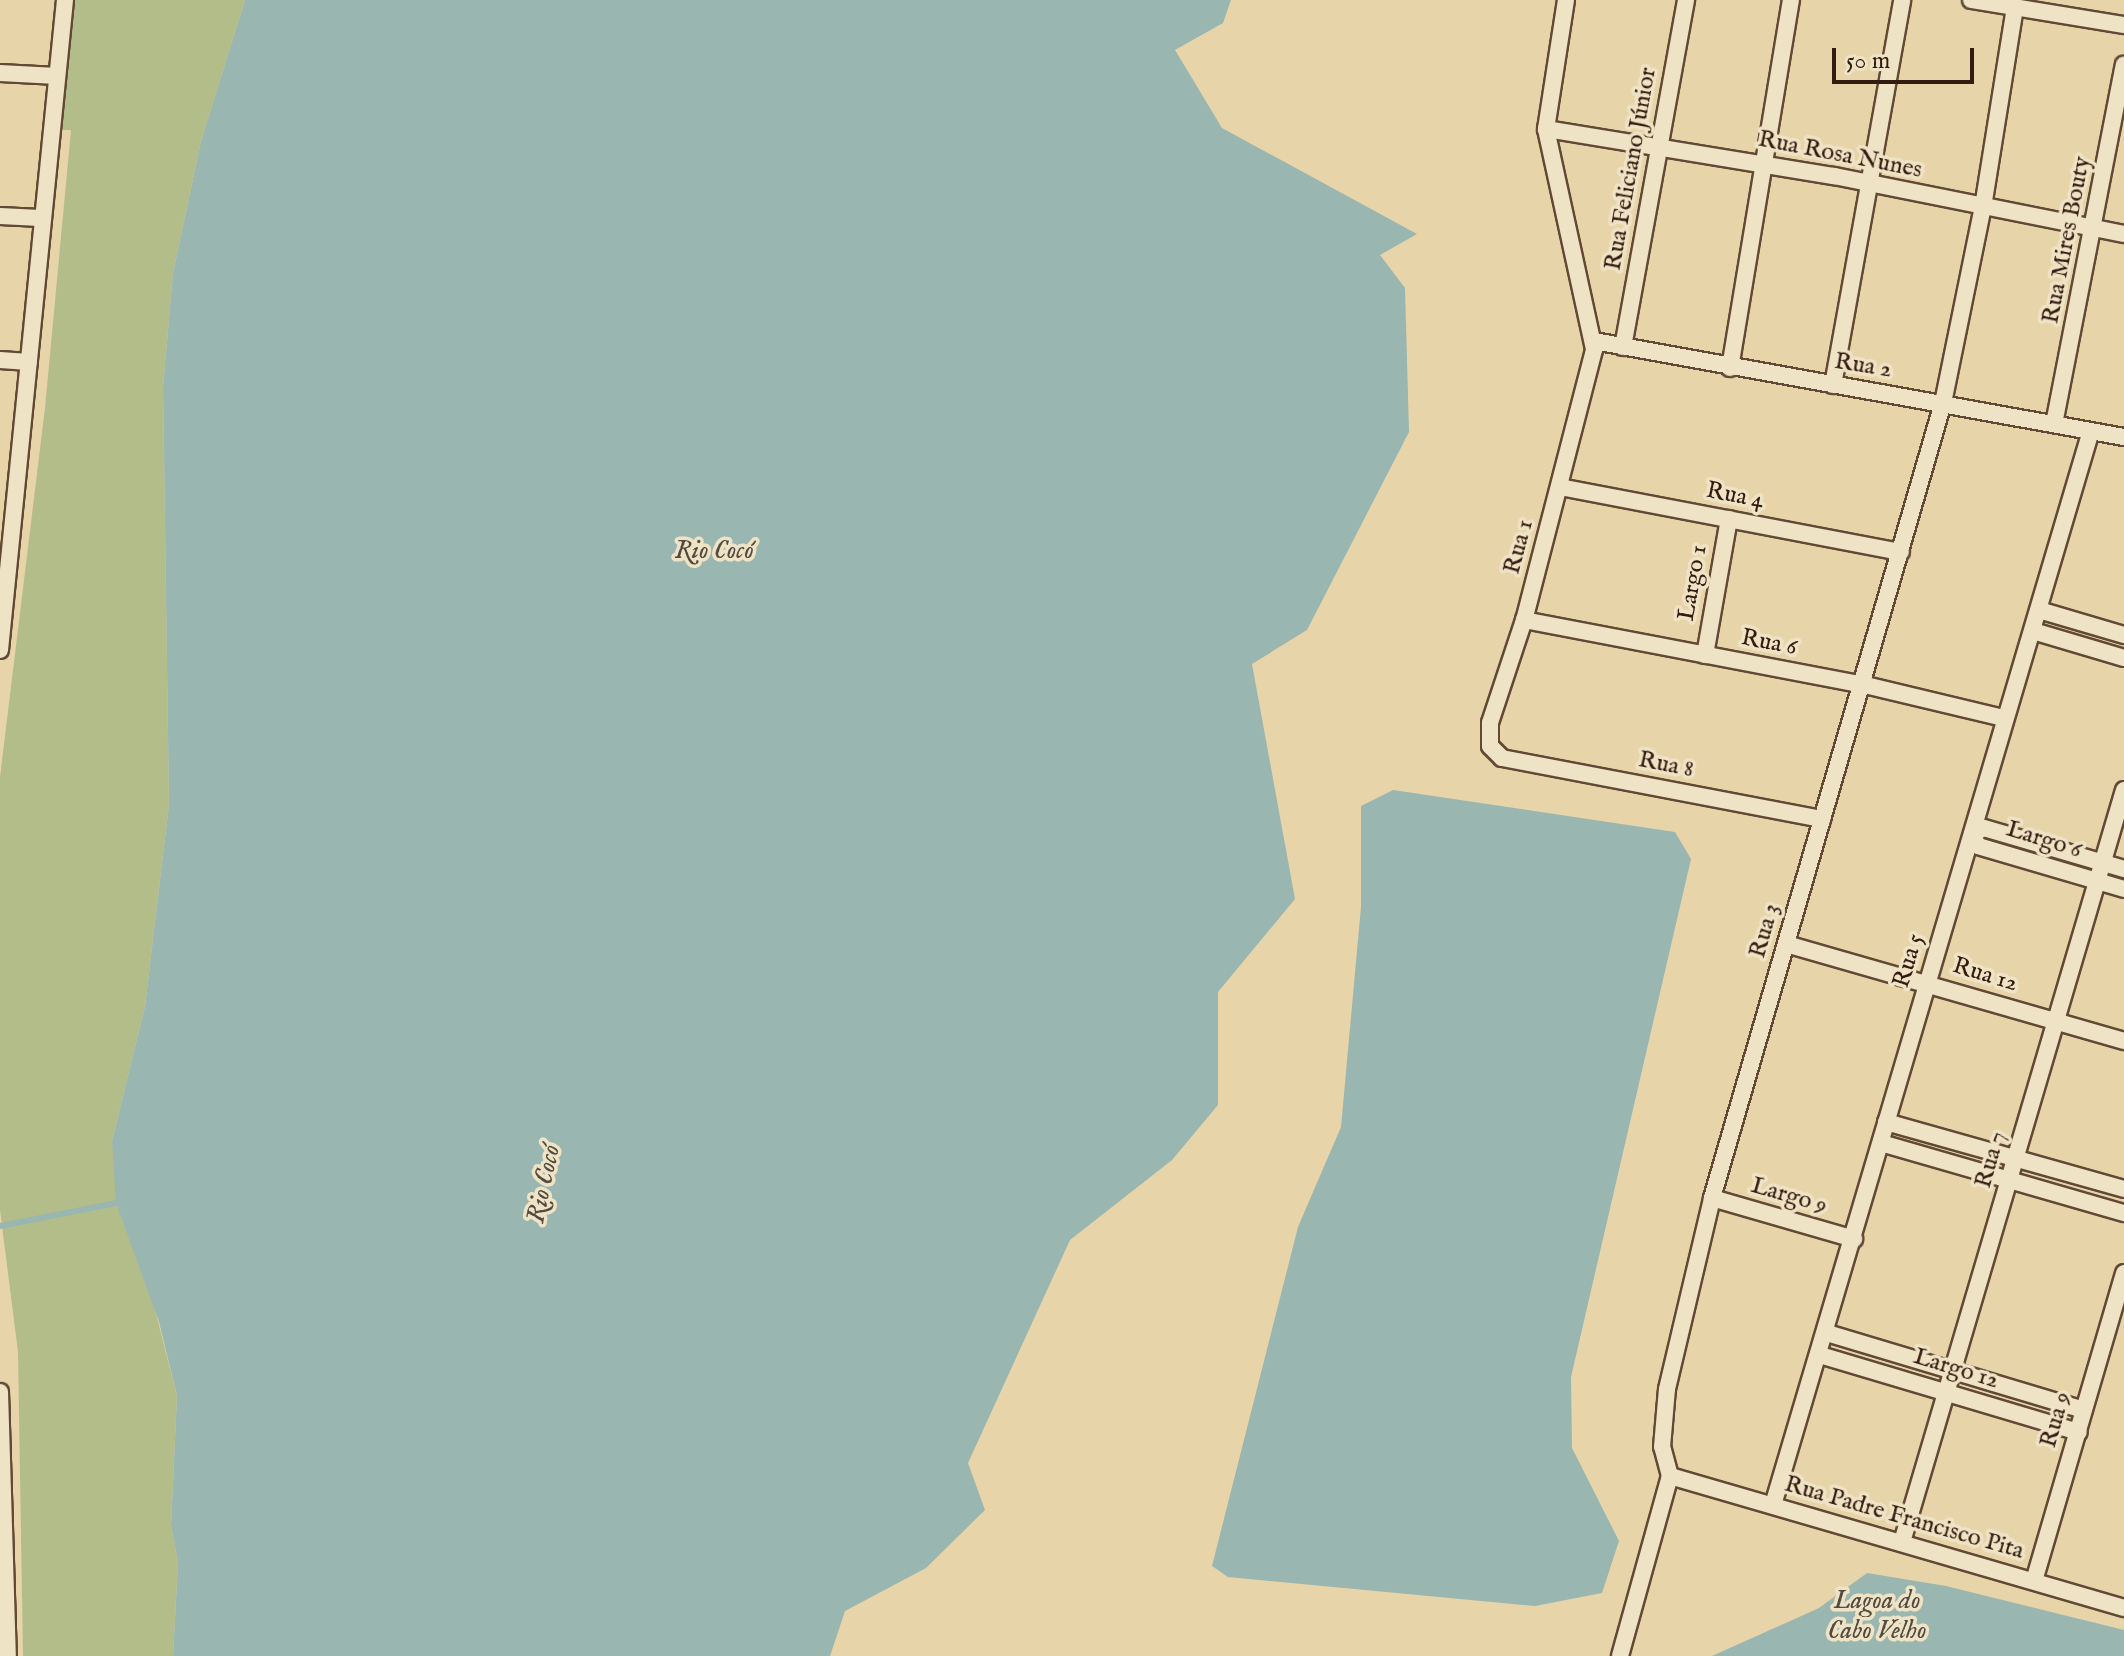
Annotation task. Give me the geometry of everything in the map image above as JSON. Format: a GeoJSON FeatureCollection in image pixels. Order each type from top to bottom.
{"type":"FeatureCollection","features":[{"type":"Feature","properties":{"kind":"street"},"geometry":{"type":"LineString","coordinates":[[0,649],[7,507],[29,362],[40,218],[65,0]]}},
{"type":"Feature","properties":{"kind":"street"},"geometry":{"type":"LineString","coordinates":[[1566,0],[1546,129],[1594,341]]}},
{"type":"Feature","properties":{"kind":"street","name":"Rua Feliciano Júnior"},"geometry":{"type":"LineString","coordinates":[[1623,347],[1686,0]]}},
{"type":"Feature","properties":{"kind":"street"},"geometry":{"type":"LineString","coordinates":[[1730,368],[1760,164],[1791,0]]}},
{"type":"Feature","properties":{"kind":"street"},"geometry":{"type":"LineString","coordinates":[[1833,385],[1902,0]]}},
{"type":"Feature","properties":{"kind":"street"},"geometry":{"type":"LineString","coordinates":[[1971,0],[2124,25]]}},
{"type":"Feature","properties":{"kind":"street","name":"Rua 3"},"geometry":{"type":"LineString","coordinates":[[1670,1476],[1662,1447],[1667,1389],[1712,1198],[1943,403],[1983,207],[2015,8]]}},
{"type":"Feature","properties":{"kind":"street","name":"Rua Mires Bouty"},"geometry":{"type":"LineString","coordinates":[[2054,424],[2096,229],[2124,65]]}},
{"type":"Feature","properties":{"kind":"street"},"geometry":{"type":"LineString","coordinates":[[0,73],[57,76]]}},
{"type":"Feature","properties":{"kind":"street","name":"Rua Rosa Nunes"},"geometry":{"type":"LineString","coordinates":[[1546,129],[1867,183],[2124,234]]}},
{"type":"Feature","properties":{"kind":"street"},"geometry":{"type":"LineString","coordinates":[[0,216],[40,218]]}},
{"type":"Feature","properties":{"kind":"street","name":"Rua 2"},"geometry":{"type":"LineString","coordinates":[[1594,341],[2124,437]]}},
{"type":"Feature","properties":{"kind":"street","name":"Rua 1"},"geometry":{"type":"LineString","coordinates":[[1502,758],[1490,746],[1490,723],[1524,620],[1560,487],[1594,341]]}},
{"type":"Feature","properties":{"kind":"street"},"geometry":{"type":"LineString","coordinates":[[0,360],[29,362]]}},
{"type":"Feature","properties":{"kind":"street","name":"Rua 5"},"geometry":{"type":"LineString","coordinates":[[1773,1505],[1827,1333],[2004,718],[2033,631],[2091,431]]}},
{"type":"Feature","properties":{"kind":"street","name":"Rua 4"},"geometry":{"type":"LineString","coordinates":[[1560,487],[1901,552]]}},
{"type":"Feature","properties":{"kind":"street","name":"Largo 1"},"geometry":{"type":"LineString","coordinates":[[1705,655],[1729,519]]}},
{"type":"Feature","properties":{"kind":"street"},"geometry":{"type":"LineString","coordinates":[[2039,610],[2124,635]]}},
{"type":"Feature","properties":{"kind":"street","name":"Rua 6"},"geometry":{"type":"LineString","coordinates":[[1524,620],[1861,684],[2004,718]]}},
{"type":"Feature","properties":{"kind":"street"},"geometry":{"type":"LineString","coordinates":[[2033,631],[2124,658]]}},
{"type":"Feature","properties":{"kind":"street","name":"Rua 8"},"geometry":{"type":"LineString","coordinates":[[1502,758],[1822,819]]}},
{"type":"Feature","properties":{"kind":"street","name":"Rua 7"},"geometry":{"type":"LineString","coordinates":[[1902,1542],[2124,790]]}},
{"type":"Feature","properties":{"kind":"street","name":"Largo 6"},"geometry":{"type":"LineString","coordinates":[[2124,869],[1984,828],[1972,834],[1978,846],[2124,889]]}},
{"type":"Feature","properties":{"kind":"street","name":"Rua 12"},"geometry":{"type":"LineString","coordinates":[[1786,944],[2124,1041]]}},
{"type":"Feature","properties":{"kind":"street"},"geometry":{"type":"LineString","coordinates":[[1886,1122],[2124,1189]]}},
{"type":"Feature","properties":{"kind":"street"},"geometry":{"type":"LineString","coordinates":[[1881,1143],[2124,1213]]}},
{"type":"Feature","properties":{"kind":"street","name":"Largo 9"},"geometry":{"type":"LineString","coordinates":[[1712,1198],[1854,1239]]}},
{"type":"Feature","properties":{"kind":"street","name":"Rua 9"},"geometry":{"type":"LineString","coordinates":[[2034,1581],[2084,1410],[2117,1325],[2124,1273]]}},
{"type":"Feature","properties":{"kind":"street","name":"Largo 12"},"geometry":{"type":"LineString","coordinates":[[1827,1333],[2084,1410]]}},
{"type":"Feature","properties":{"kind":"street","name":"Largo 12"},"geometry":{"type":"LineString","coordinates":[[1820,1355],[2079,1432]]}},
{"type":"Feature","properties":{"kind":"street"},"geometry":{"type":"LineString","coordinates":[[0,1392],[8,1656]]}},
{"type":"Feature","properties":{"kind":"street"},"geometry":{"type":"LineString","coordinates":[[1620,1656],[1670,1476]]}},
{"type":"Feature","properties":{"kind":"street","name":"Rua Padre Francisco Pita"},"geometry":{"type":"LineString","coordinates":[[1670,1476],[2124,1608]]}},
{"type":"Feature","properties":{"kind":"green space"},"geometry":{"type":"Polygon","coordinates":[[[72,0],[245,0],[201,141],[173,273],[163,387],[169,804],[145,1006],[112,1141],[177,1396],[171,1525],[178,1562],[173,1656],[23,1656],[18,1352],[0,1210],[0,777],[45,408],[71,130],[56,130],[72,0]]]}},
{"type":"Feature","properties":{"kind":"water","name":"Rio Cocó"},"geometry":{"type":"Polygon","coordinates":[[[245,0],[1231,0],[1223,23],[1175,50],[1222,128],[1417,234],[1380,255],[1405,288],[1409,432],[1307,630],[1252,664],[1295,899],[1218,992],[1218,1105],[1172,1160],[1070,1240],[968,1463],[985,1510],[926,1568],[845,1611],[830,1656],[173,1656],[178,1562],[171,1525],[177,1396],[159,1322],[116,1203],[112,1141],[145,1006],[169,804],[163,387],[173,273],[201,141],[245,0]]]}},
{"type":"Feature","properties":{"kind":"water"},"geometry":{"type":"Polygon","coordinates":[[[1393,790],[1675,832],[1691,859],[1571,1377],[1572,1448],[1619,1541],[1602,1593],[1535,1606],[1228,1577],[1212,1566],[1298,1227],[1341,1127],[1361,907],[1361,806],[1393,790]]]}},
{"type":"Feature","properties":{"kind":"water","name":"Lagoa do Cabo Velho"},"geometry":{"type":"Polygon","coordinates":[[[1867,1573],[1946,1586],[2124,1630],[2124,1656],[1712,1656],[1819,1608],[1867,1573]]]}},
{"type":"Feature","properties":{"kind":"waterway"},"geometry":{"type":"LineString","coordinates":[[0,1226],[121,1202]]}}]}
